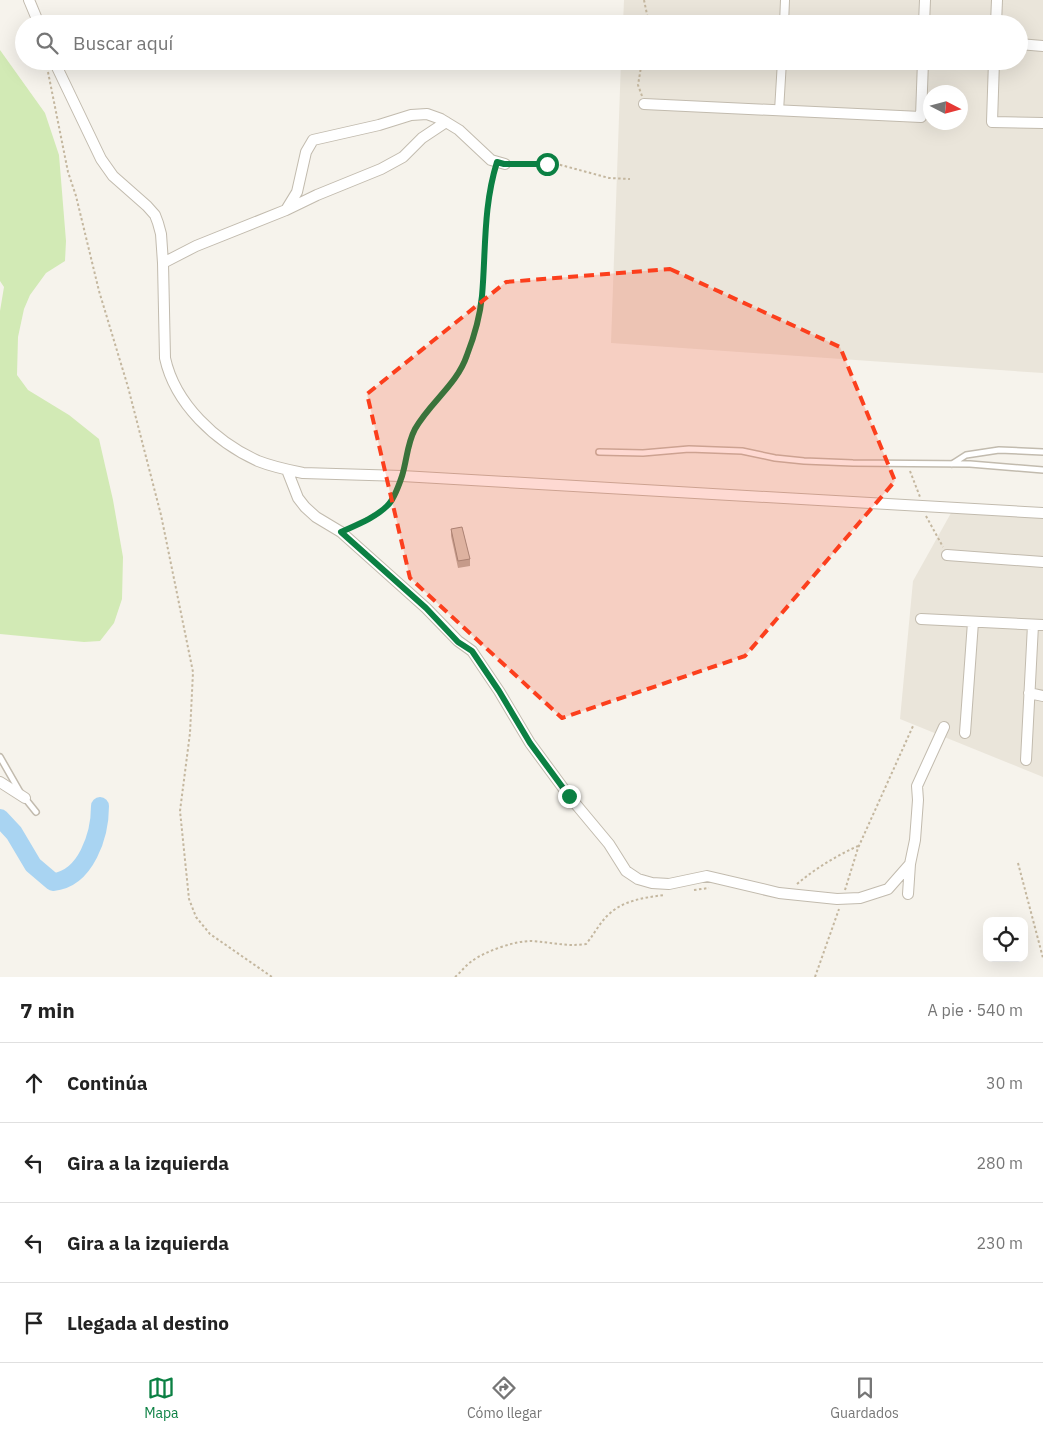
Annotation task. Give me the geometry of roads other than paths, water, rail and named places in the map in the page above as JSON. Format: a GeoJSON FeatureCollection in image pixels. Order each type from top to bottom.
{"type":"FeatureCollection","features":[{"type":"Feature","properties":{"kind":"street"},"geometry":{"type":"LineString","coordinates":[[29,0],[35,15]]}},
{"type":"Feature","properties":{"kind":"street"},"geometry":{"type":"LineString","coordinates":[[784,15],[785,0]]}},
{"type":"Feature","properties":{"kind":"street"},"geometry":{"type":"LineString","coordinates":[[924,15],[925,0]]}},
{"type":"Feature","properties":{"kind":"street"},"geometry":{"type":"LineString","coordinates":[[996,15],[997,0]]}},
{"type":"Feature","properties":{"kind":"street"},"geometry":{"type":"LineString","coordinates":[[1028,45],[1043,46]]}},
{"type":"Feature","properties":{"kind":"street"},"geometry":{"type":"LineString","coordinates":[[54,70],[101,159],[112,176],[155,215],[161,234],[165,358],[173,382],[203,424],[225,441],[258,461],[287,470],[330,474],[402,476],[1043,513]]}},
{"type":"Feature","properties":{"kind":"street"},"geometry":{"type":"LineString","coordinates":[[779,111],[781,70]]}},
{"type":"Feature","properties":{"kind":"street"},"geometry":{"type":"LineString","coordinates":[[644,104],[922,117],[923,70]]}},
{"type":"Feature","properties":{"kind":"street"},"geometry":{"type":"LineString","coordinates":[[994,70],[992,122],[1043,123]]}},
{"type":"Feature","properties":{"kind":"street"},"geometry":{"type":"LineString","coordinates":[[286,210],[298,192],[306,152],[313,140],[379,125],[411,115],[427,114],[446,122],[459,130],[491,160],[501,163]]}},
{"type":"Feature","properties":{"kind":"street"},"geometry":{"type":"LineString","coordinates":[[163,263],[196,246],[381,169],[403,157],[422,138],[446,122]]}},
{"type":"Feature","properties":{"kind":"street"},"geometry":{"type":"LineString","coordinates":[[287,470],[298,498],[304,507],[316,517],[341,532],[426,608],[458,642],[472,651],[499,691],[530,743],[569,796],[609,844],[626,870],[638,879],[652,883],[669,884],[707,876],[762,890],[796,896],[843,899],[860,898],[888,889],[910,864]]}},
{"type":"Feature","properties":{"kind":"street"},"geometry":{"type":"LineString","coordinates":[[947,555],[1043,562]]}},
{"type":"Feature","properties":{"kind":"street"},"geometry":{"type":"LineString","coordinates":[[921,619],[1038,625],[1030,693],[1026,760]]}},
{"type":"Feature","properties":{"kind":"street"},"geometry":{"type":"LineString","coordinates":[[965,733],[974,622]]}},
{"type":"Feature","properties":{"kind":"street"},"geometry":{"type":"LineString","coordinates":[[1030,693],[1043,696]]}},
{"type":"Feature","properties":{"kind":"street"},"geometry":{"type":"LineString","coordinates":[[908,894],[910,864],[915,840],[918,786],[944,727]]}},
{"type":"Feature","properties":{"kind":"street"},"geometry":{"type":"LineString","coordinates":[[0,782],[25,798]]}},
{"type":"Feature","properties":{"kind":"lane"},"geometry":{"type":"LineString","coordinates":[[599,452],[642,454],[689,449],[734,451],[774,458],[814,461],[970,464],[1043,470]]}},
{"type":"Feature","properties":{"kind":"lane"},"geometry":{"type":"LineString","coordinates":[[951,464],[966,455],[991,451],[1043,452]]}},
{"type":"Feature","properties":{"kind":"lane"},"geometry":{"type":"LineString","coordinates":[[0,757],[25,798],[36,812]]}},
{"type":"Feature","properties":{"kind":"waterway"},"geometry":{"type":"LineString","coordinates":[[0,818],[14,833],[33,865],[53,882],[64,879],[74,873],[89,854],[97,830],[100,806]]}}]}
